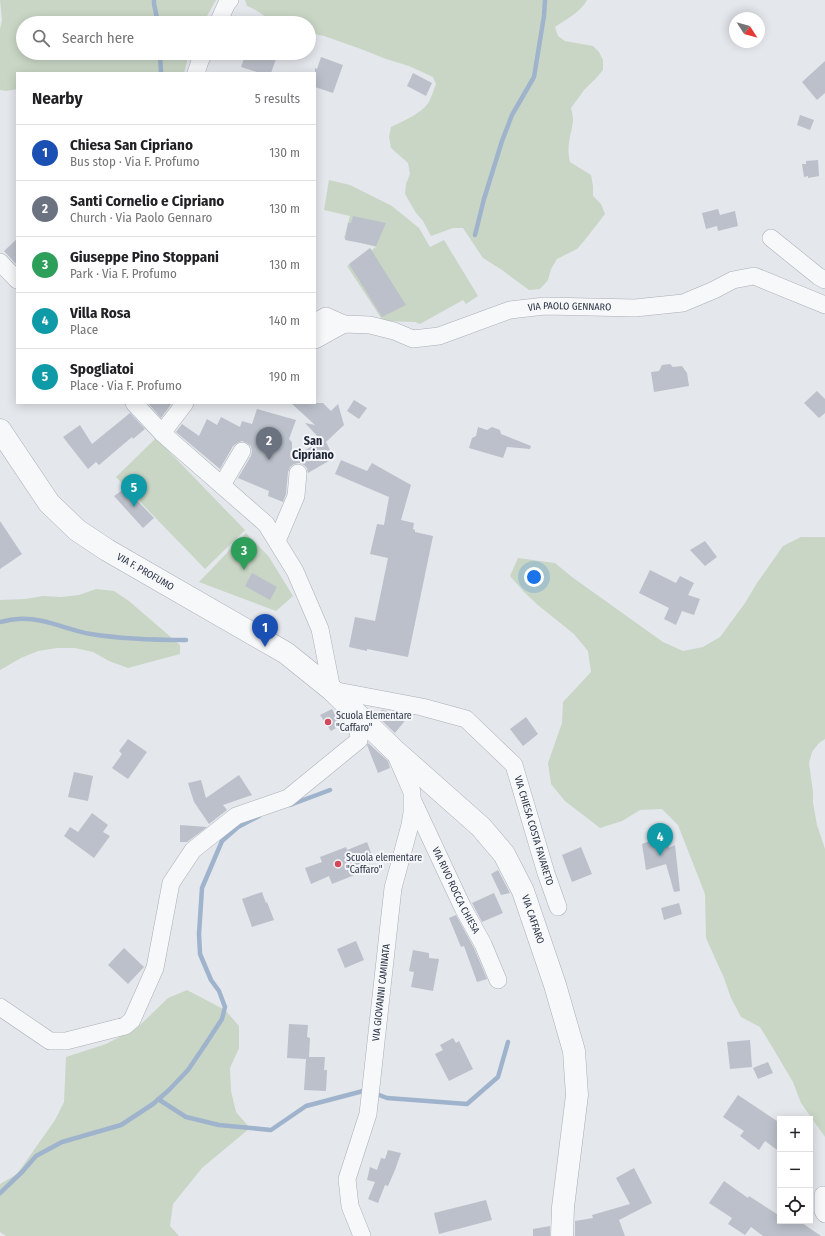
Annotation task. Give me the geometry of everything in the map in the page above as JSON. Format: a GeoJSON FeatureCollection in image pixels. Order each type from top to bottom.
{"type":"FeatureCollection","features":[{"type":"Feature","properties":{"kind":"street"},"geometry":{"type":"LineString","coordinates":[[221,16],[230,0]]}},
{"type":"Feature","properties":{"kind":"street"},"geometry":{"type":"LineString","coordinates":[[196,72],[200,60]]}},
{"type":"Feature","properties":{"kind":"street"},"geometry":{"type":"LineString","coordinates":[[771,238],[825,280]]}},
{"type":"Feature","properties":{"kind":"street"},"geometry":{"type":"LineString","coordinates":[[0,262],[16,279]]}},
{"type":"Feature","properties":{"kind":"street","name":"VIA PAOLO GENNARO"},"geometry":{"type":"LineString","coordinates":[[344,324],[401,328],[413,339],[439,336],[510,310],[545,306],[635,308],[683,303],[714,290],[732,280],[754,276],[825,305]]}},
{"type":"Feature","properties":{"kind":"street"},"geometry":{"type":"LineString","coordinates":[[316,321],[326,316],[344,324]]}},
{"type":"Feature","properties":{"kind":"street"},"geometry":{"type":"LineString","coordinates":[[316,339],[344,324]]}},
{"type":"Feature","properties":{"kind":"street"},"geometry":{"type":"LineString","coordinates":[[0,1007],[50,1041],[66,1041],[124,1026],[132,1020],[155,968],[171,883],[193,850],[236,816],[288,798],[359,740],[358,731],[333,691],[320,629],[295,571],[266,524],[162,433],[135,404]]}},
{"type":"Feature","properties":{"kind":"street"},"geometry":{"type":"LineString","coordinates":[[162,433],[184,404]]}},
{"type":"Feature","properties":{"kind":"street","name":"VIA F. PROFUMO"},"geometry":{"type":"LineString","coordinates":[[0,430],[49,503],[77,530],[107,550],[286,653],[333,691]]}},
{"type":"Feature","properties":{"kind":"street"},"geometry":{"type":"LineString","coordinates":[[222,485],[242,451]]}},
{"type":"Feature","properties":{"kind":"street"},"geometry":{"type":"LineString","coordinates":[[277,541],[296,496],[298,473]]}},
{"type":"Feature","properties":{"kind":"street","name":"VIA CAFFARO"},"geometry":{"type":"LineString","coordinates":[[333,691],[393,749],[481,827],[504,854],[523,891],[555,985],[574,1051],[577,1095],[563,1207],[562,1236]]}},
{"type":"Feature","properties":{"kind":"street","name":"VIA CHIESA COSTA FAVARETO"},"geometry":{"type":"LineString","coordinates":[[333,691],[422,707],[466,720],[514,765],[546,873],[558,907]]}},
{"type":"Feature","properties":{"kind":"street","name":"VIA GIOVANNI CAMINATA"},"geometry":{"type":"LineString","coordinates":[[362,1236],[350,1206],[347,1179],[368,1114],[393,888],[410,825],[412,801],[412,792],[393,749]]}},
{"type":"Feature","properties":{"kind":"street","name":"VIA RIVO ROCCA CHIESA"},"geometry":{"type":"LineString","coordinates":[[412,801],[483,944],[498,980]]}},
{"type":"Feature","properties":{"kind":"street"},"geometry":{"type":"LineString","coordinates":[[823,1195],[823,1211],[825,1214]]}},
{"type":"Feature","properties":{"kind":"green space"},"geometry":{"type":"Polygon","coordinates":[[[0,0],[216,0],[207,16],[16,16],[16,60],[187,60],[184,72],[16,72],[16,89],[6,91],[0,90],[0,29],[2,20],[0,0]]]}},
{"type":"Feature","properties":{"kind":"green space"},"geometry":{"type":"Polygon","coordinates":[[[245,0],[587,0],[577,12],[555,27],[558,36],[565,41],[593,46],[599,52],[603,60],[603,70],[584,90],[571,108],[573,121],[568,151],[570,162],[591,175],[593,196],[601,204],[605,214],[577,249],[557,259],[551,269],[548,280],[540,289],[529,290],[483,258],[463,228],[453,228],[431,236],[405,194],[406,184],[410,174],[408,163],[391,148],[389,137],[391,127],[417,114],[429,102],[436,84],[433,77],[409,66],[316,34],[316,16],[264,16],[247,6],[245,0]]]}},
{"type":"Feature","properties":{"kind":"green space"},"geometry":{"type":"Polygon","coordinates":[[[329,180],[350,185],[392,206],[419,228],[430,247],[444,240],[478,296],[466,304],[463,300],[420,324],[415,322],[383,321],[347,266],[376,247],[344,238],[350,216],[324,210],[329,180]]]}},
{"type":"Feature","properties":{"kind":"green space"},"geometry":{"type":"Polygon","coordinates":[[[156,438],[245,530],[205,569],[116,477],[156,438]]]}},
{"type":"Feature","properties":{"kind":"green space"},"geometry":{"type":"Polygon","coordinates":[[[246,533],[269,557],[293,596],[276,611],[199,582],[246,533]]]}},
{"type":"Feature","properties":{"kind":"green space"},"geometry":{"type":"Polygon","coordinates":[[[801,537],[825,537],[825,739],[819,743],[812,752],[809,763],[817,825],[825,849],[825,1137],[813,1120],[813,1116],[810,1116],[801,1103],[793,1082],[760,1027],[741,1017],[731,998],[724,978],[706,938],[705,894],[678,825],[662,809],[640,810],[622,821],[600,828],[565,801],[551,784],[548,763],[562,723],[563,702],[591,672],[588,651],[574,634],[539,606],[510,576],[518,558],[555,563],[572,577],[663,642],[683,651],[703,647],[720,637],[745,603],[783,546],[801,537]]]}},
{"type":"Feature","properties":{"kind":"green space"},"geometry":{"type":"Polygon","coordinates":[[[96,589],[114,591],[129,601],[180,645],[180,654],[128,668],[109,661],[93,652],[75,648],[57,648],[38,651],[21,658],[0,670],[0,600],[25,599],[43,596],[61,597],[79,595],[96,589]]]}},
{"type":"Feature","properties":{"kind":"green space"},"geometry":{"type":"Polygon","coordinates":[[[187,990],[225,1010],[239,1026],[239,1048],[230,1068],[231,1091],[236,1112],[250,1128],[202,1168],[173,1204],[170,1226],[179,1236],[6,1236],[0,1232],[0,1184],[17,1174],[55,1120],[64,1102],[66,1057],[106,1044],[137,1028],[168,998],[187,990]]]}},
{"type":"Feature","properties":{"kind":"building"},"geometry":{"type":"Polygon","coordinates":[[[321,57],[343,65],[333,93],[316,87],[315,68],[317,69],[321,57]]]}},
{"type":"Feature","properties":{"kind":"building"},"geometry":{"type":"Polygon","coordinates":[[[244,60],[276,60],[271,72],[257,72],[241,67],[244,60]]]}},
{"type":"Feature","properties":{"kind":"building"},"geometry":{"type":"Polygon","coordinates":[[[825,61],[825,93],[817,100],[802,82],[825,61]]]}},
{"type":"Feature","properties":{"kind":"building"},"geometry":{"type":"Polygon","coordinates":[[[413,73],[432,83],[426,96],[407,86],[413,73]]]}},
{"type":"Feature","properties":{"kind":"building"},"geometry":{"type":"Polygon","coordinates":[[[800,115],[814,120],[810,130],[797,125],[800,115]]]}},
{"type":"Feature","properties":{"kind":"building"},"geometry":{"type":"Polygon","coordinates":[[[818,160],[819,176],[808,178],[808,176],[804,177],[802,164],[806,164],[806,161],[818,160]]]}},
{"type":"Feature","properties":{"kind":"building"},"geometry":{"type":"Polygon","coordinates":[[[718,209],[720,215],[735,211],[738,226],[718,231],[717,226],[706,229],[702,213],[718,209]]]}},
{"type":"Feature","properties":{"kind":"building"},"geometry":{"type":"Polygon","coordinates":[[[353,216],[386,223],[376,246],[345,240],[348,223],[351,223],[353,216]]]}},
{"type":"Feature","properties":{"kind":"building"},"geometry":{"type":"Polygon","coordinates":[[[16,240],[16,264],[4,251],[16,240]]]}},
{"type":"Feature","properties":{"kind":"building"},"geometry":{"type":"Polygon","coordinates":[[[370,248],[406,305],[382,317],[349,264],[370,248]]]}},
{"type":"Feature","properties":{"kind":"building"},"geometry":{"type":"Polygon","coordinates":[[[670,364],[673,367],[682,366],[687,373],[689,386],[654,392],[651,372],[659,371],[662,365],[670,364]]]}},
{"type":"Feature","properties":{"kind":"building"},"geometry":{"type":"Polygon","coordinates":[[[817,391],[825,399],[825,413],[819,418],[804,403],[817,391]]]}},
{"type":"Feature","properties":{"kind":"building"},"geometry":{"type":"Polygon","coordinates":[[[354,400],[367,408],[359,419],[347,411],[354,400]]]}},
{"type":"Feature","properties":{"kind":"building"},"geometry":{"type":"Polygon","coordinates":[[[323,403],[331,411],[338,404],[344,425],[326,442],[334,458],[308,473],[307,468],[299,463],[290,467],[288,472],[286,494],[283,502],[268,496],[269,491],[238,478],[251,456],[251,446],[247,443],[242,441],[233,446],[220,469],[176,432],[182,424],[199,436],[207,419],[217,425],[221,417],[240,427],[242,421],[252,424],[257,409],[296,420],[289,439],[292,442],[292,457],[322,441],[305,423],[315,425],[292,404],[323,403]]]}},
{"type":"Feature","properties":{"kind":"building"},"geometry":{"type":"Polygon","coordinates":[[[149,404],[171,404],[161,418],[149,404]]]}},
{"type":"Feature","properties":{"kind":"building"},"geometry":{"type":"Polygon","coordinates":[[[130,413],[145,429],[133,439],[132,437],[99,465],[96,462],[88,469],[63,437],[80,425],[92,444],[130,413]]]}},
{"type":"Feature","properties":{"kind":"building"},"geometry":{"type":"Polygon","coordinates":[[[478,427],[487,430],[492,427],[500,430],[501,434],[531,446],[530,449],[507,447],[503,458],[469,448],[472,438],[476,436],[478,427]]]}},
{"type":"Feature","properties":{"kind":"building"},"geometry":{"type":"Polygon","coordinates":[[[341,460],[367,471],[372,463],[411,485],[401,520],[414,523],[413,529],[415,532],[433,536],[408,657],[349,647],[355,617],[375,621],[388,558],[370,554],[377,524],[384,525],[389,497],[335,474],[341,460]]]}},
{"type":"Feature","properties":{"kind":"building"},"geometry":{"type":"Polygon","coordinates":[[[124,489],[130,497],[132,495],[154,518],[143,528],[114,496],[124,489]]]}},
{"type":"Feature","properties":{"kind":"building"},"geometry":{"type":"Polygon","coordinates":[[[0,521],[22,554],[0,569],[0,521]]]}},
{"type":"Feature","properties":{"kind":"building"},"geometry":{"type":"Polygon","coordinates":[[[705,541],[717,557],[705,566],[690,550],[705,541]]]}},
{"type":"Feature","properties":{"kind":"building"},"geometry":{"type":"Polygon","coordinates":[[[650,570],[676,583],[680,576],[694,583],[688,595],[700,599],[694,615],[682,611],[676,625],[664,619],[669,608],[639,593],[650,570]]]}},
{"type":"Feature","properties":{"kind":"building"},"geometry":{"type":"Polygon","coordinates":[[[252,573],[277,587],[270,600],[245,586],[252,573]]]}},
{"type":"Feature","properties":{"kind":"building"},"geometry":{"type":"Polygon","coordinates":[[[332,709],[341,725],[331,731],[320,715],[332,709]]]}},
{"type":"Feature","properties":{"kind":"building"},"geometry":{"type":"Polygon","coordinates":[[[382,710],[404,714],[408,717],[395,733],[377,716],[382,710]]]}},
{"type":"Feature","properties":{"kind":"building"},"geometry":{"type":"Polygon","coordinates":[[[526,717],[538,734],[523,746],[510,729],[526,717]]]}},
{"type":"Feature","properties":{"kind":"building"},"geometry":{"type":"Polygon","coordinates":[[[128,739],[147,752],[128,779],[112,768],[122,754],[119,751],[128,739]]]}},
{"type":"Feature","properties":{"kind":"building"},"geometry":{"type":"Polygon","coordinates":[[[368,743],[388,761],[390,768],[378,773],[367,745],[368,743]]]}},
{"type":"Feature","properties":{"kind":"building"},"geometry":{"type":"Polygon","coordinates":[[[74,772],[93,776],[88,801],[68,797],[74,772]]]}},
{"type":"Feature","properties":{"kind":"building"},"geometry":{"type":"Polygon","coordinates":[[[239,775],[252,795],[223,805],[227,810],[209,824],[194,802],[188,783],[201,780],[206,798],[239,775]]]}},
{"type":"Feature","properties":{"kind":"building"},"geometry":{"type":"Polygon","coordinates":[[[92,813],[108,825],[103,832],[110,836],[94,858],[64,836],[70,827],[78,832],[92,813]]]}},
{"type":"Feature","properties":{"kind":"building"},"geometry":{"type":"Polygon","coordinates":[[[180,825],[207,827],[187,842],[180,842],[180,825]]]}},
{"type":"Feature","properties":{"kind":"building"},"geometry":{"type":"Polygon","coordinates":[[[666,835],[669,848],[675,845],[680,891],[674,892],[666,864],[646,870],[642,844],[666,835]]]}},
{"type":"Feature","properties":{"kind":"building","name":"Scuola elementare \"Caffaro\""},"geometry":{"type":"Polygon","coordinates":[[[367,842],[373,858],[354,866],[357,874],[332,884],[329,876],[311,884],[305,868],[322,862],[320,857],[346,847],[347,850],[367,842]]]}},
{"type":"Feature","properties":{"kind":"building"},"geometry":{"type":"Polygon","coordinates":[[[581,847],[592,874],[572,882],[562,855],[581,847]]]}},
{"type":"Feature","properties":{"kind":"building"},"geometry":{"type":"Polygon","coordinates":[[[498,870],[510,893],[501,895],[491,874],[498,870]]]}},
{"type":"Feature","properties":{"kind":"building"},"geometry":{"type":"Polygon","coordinates":[[[262,892],[274,920],[252,927],[242,899],[262,892]]]}},
{"type":"Feature","properties":{"kind":"building"},"geometry":{"type":"Polygon","coordinates":[[[494,893],[503,913],[482,922],[472,903],[494,893]]]}},
{"type":"Feature","properties":{"kind":"building"},"geometry":{"type":"Polygon","coordinates":[[[679,903],[682,914],[664,920],[661,908],[679,903]]]}},
{"type":"Feature","properties":{"kind":"building"},"geometry":{"type":"Polygon","coordinates":[[[456,915],[474,948],[487,979],[477,982],[464,946],[461,947],[449,918],[456,915]]]}},
{"type":"Feature","properties":{"kind":"building"},"geometry":{"type":"Polygon","coordinates":[[[356,941],[364,960],[345,968],[337,949],[356,941]]]}},
{"type":"Feature","properties":{"kind":"building"},"geometry":{"type":"Polygon","coordinates":[[[124,948],[144,967],[128,984],[108,965],[124,948]]]}},
{"type":"Feature","properties":{"kind":"building"},"geometry":{"type":"Polygon","coordinates":[[[413,950],[429,953],[429,958],[439,959],[433,991],[411,987],[414,972],[409,971],[413,950]]]}},
{"type":"Feature","properties":{"kind":"building"},"geometry":{"type":"Polygon","coordinates":[[[289,1024],[308,1025],[307,1037],[310,1038],[309,1057],[325,1057],[324,1070],[327,1070],[326,1091],[304,1090],[306,1059],[287,1058],[289,1024]]]}},
{"type":"Feature","properties":{"kind":"building"},"geometry":{"type":"Polygon","coordinates":[[[453,1038],[456,1043],[459,1041],[473,1069],[449,1081],[435,1054],[443,1050],[440,1045],[453,1038]]]}},
{"type":"Feature","properties":{"kind":"building"},"geometry":{"type":"Polygon","coordinates":[[[750,1040],[752,1067],[730,1069],[727,1042],[750,1040]]]}},
{"type":"Feature","properties":{"kind":"building"},"geometry":{"type":"Polygon","coordinates":[[[768,1062],[773,1073],[758,1079],[753,1068],[768,1062]]]}},
{"type":"Feature","properties":{"kind":"building"},"geometry":{"type":"Polygon","coordinates":[[[738,1095],[777,1121],[777,1150],[765,1141],[759,1150],[740,1136],[744,1131],[723,1117],[738,1095]]]}},
{"type":"Feature","properties":{"kind":"building"},"geometry":{"type":"Polygon","coordinates":[[[388,1150],[401,1153],[388,1186],[385,1185],[378,1203],[368,1199],[375,1182],[367,1180],[370,1167],[377,1170],[381,1158],[385,1159],[388,1150]]]}},
{"type":"Feature","properties":{"kind":"building"},"geometry":{"type":"Polygon","coordinates":[[[634,1168],[652,1203],[619,1220],[625,1236],[575,1236],[575,1221],[593,1218],[592,1215],[630,1204],[616,1178],[634,1168]]]}},
{"type":"Feature","properties":{"kind":"building"},"geometry":{"type":"Polygon","coordinates":[[[724,1181],[748,1198],[749,1196],[777,1214],[777,1224],[803,1224],[821,1236],[763,1236],[751,1227],[745,1235],[728,1224],[732,1218],[709,1203],[724,1181]]]}},
{"type":"Feature","properties":{"kind":"building"},"geometry":{"type":"Polygon","coordinates":[[[486,1200],[492,1220],[439,1234],[434,1213],[486,1200]]]}},
{"type":"Feature","properties":{"kind":"building"},"geometry":{"type":"Polygon","coordinates":[[[550,1226],[550,1236],[533,1236],[533,1229],[550,1226]]]}},
{"type":"Feature","properties":{"kind":"waterway"},"geometry":{"type":"LineString","coordinates":[[154,0],[157,16]]}},
{"type":"Feature","properties":{"kind":"waterway"},"geometry":{"type":"LineString","coordinates":[[475,235],[484,199],[502,141],[512,115],[534,77],[544,16],[545,0]]}},
{"type":"Feature","properties":{"kind":"waterway"},"geometry":{"type":"LineString","coordinates":[[160,60],[161,72]]}},
{"type":"Feature","properties":{"kind":"waterway"},"geometry":{"type":"LineString","coordinates":[[0,622],[14,619],[27,619],[46,622],[103,636],[138,639],[186,640]]}},
{"type":"Feature","properties":{"kind":"waterway"},"geometry":{"type":"LineString","coordinates":[[290,805],[330,790]]}},
{"type":"Feature","properties":{"kind":"waterway"},"geometry":{"type":"LineString","coordinates":[[0,1193],[36,1156],[62,1142],[121,1125],[153,1104],[188,1070],[222,1019],[225,1007],[219,991],[211,980],[200,954],[199,934],[202,888],[222,841],[238,827],[259,816]]}},
{"type":"Feature","properties":{"kind":"waterway"},"geometry":{"type":"LineString","coordinates":[[374,1093],[387,1098],[467,1104],[498,1077],[508,1042]]}},
{"type":"Feature","properties":{"kind":"waterway"},"geometry":{"type":"LineString","coordinates":[[158,1099],[186,1117],[219,1125],[271,1130],[306,1106],[367,1090]]}},
{"type":"Feature","properties":{"kind":"place","name":"Santi Cornelio e Cipriano"},"geometry":{"type":"Point","coordinates":[269,460]}},
{"type":"Feature","properties":{"kind":"place","name":"Spogliatoi"},"geometry":{"type":"Point","coordinates":[134,507]}},
{"type":"Feature","properties":{"kind":"place","name":"Giuseppe Pino Stoppani"},"geometry":{"type":"Point","coordinates":[244,570]}},
{"type":"Feature","properties":{"kind":"place","name":"Chiesa San Cipriano"},"geometry":{"type":"Point","coordinates":[265,647]}},
{"type":"Feature","properties":{"kind":"place","name":"Scuola Elementare \"Caffaro\""},"geometry":{"type":"Point","coordinates":[328,722]}},
{"type":"Feature","properties":{"kind":"place","name":"Villa Rosa"},"geometry":{"type":"Point","coordinates":[660,856]}},
{"type":"Feature","properties":{"kind":"place","name":"Scuola elementare \"Caffaro\""},"geometry":{"type":"Point","coordinates":[338,864]}},
{"type":"Feature","properties":{"kind":"district","name":"San Cipriano"},"geometry":{"type":"Point","coordinates":[313,448]}}]}
